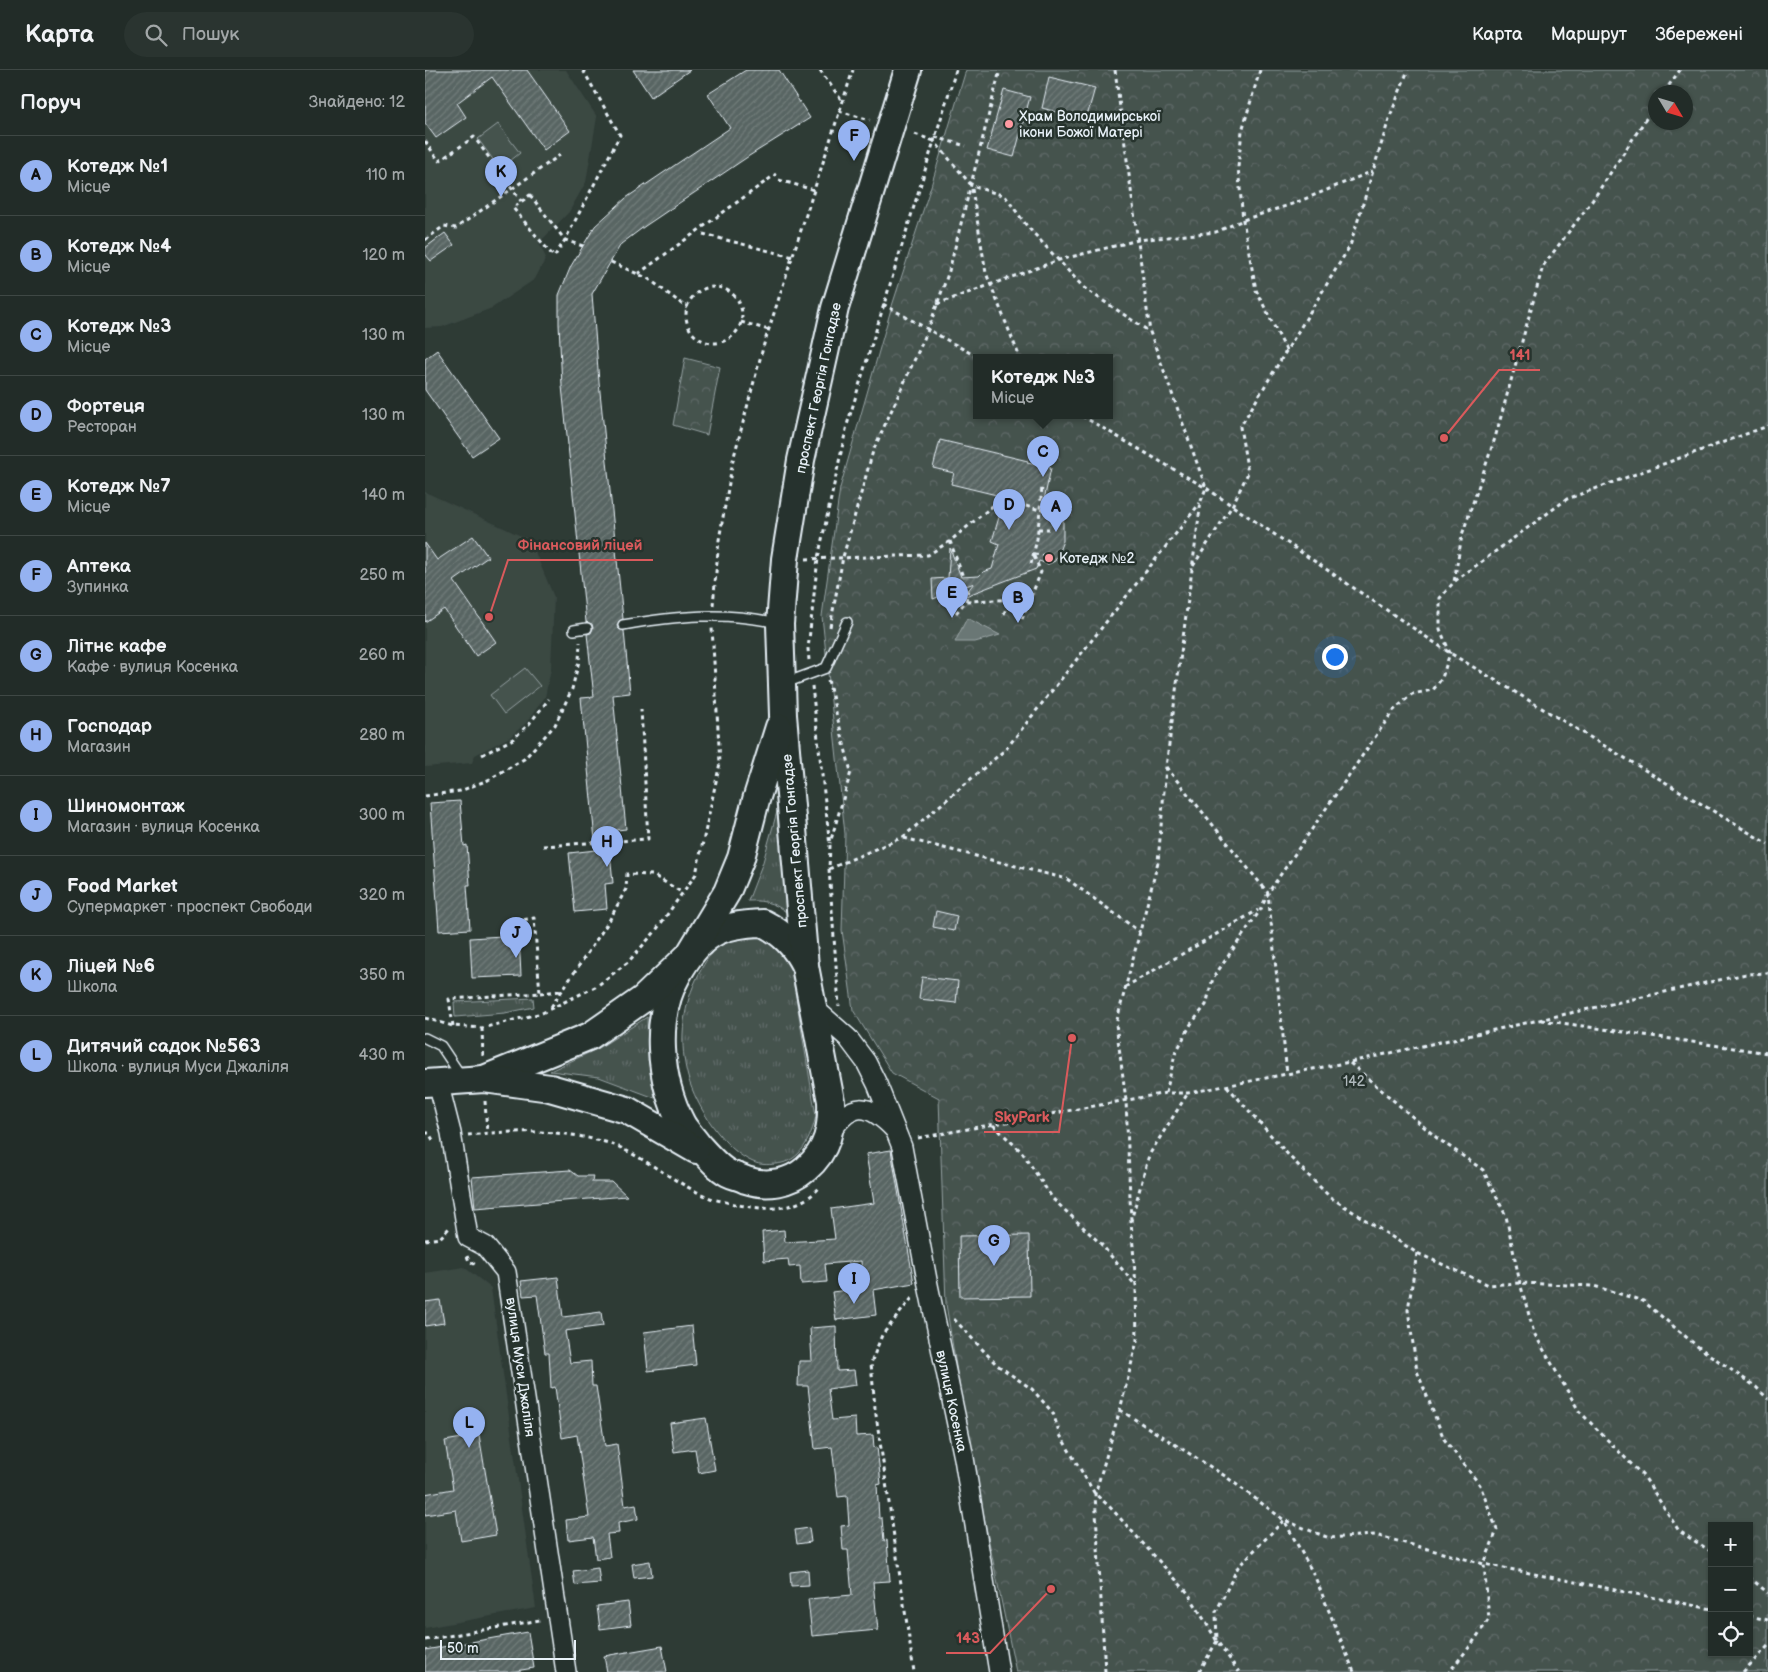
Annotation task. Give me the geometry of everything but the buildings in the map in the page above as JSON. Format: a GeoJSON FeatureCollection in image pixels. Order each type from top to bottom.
{"type":"FeatureCollection","features":[{"type":"Feature","properties":{"kind":"street","name":"проспект Георгія Гонгадзе"},"geometry":{"type":"LineString","coordinates":[[805,966],[783,715],[780,624],[785,559],[801,460],[835,308],[908,70]]}},
{"type":"Feature","properties":{"kind":"street","name":"проспект Георгія Гонгадзе"},"geometry":{"type":"LineString","coordinates":[[689,955],[727,892],[741,858],[756,800],[783,715]]}},
{"type":"Feature","properties":{"kind":"street"},"geometry":{"type":"LineString","coordinates":[[474,1080],[590,1036],[643,999],[712,932],[731,926],[763,924],[775,929],[785,937],[797,950],[805,966],[831,1101],[829,1137]]}},
{"type":"Feature","properties":{"kind":"street"},"geometry":{"type":"LineString","coordinates":[[689,955],[672,985],[663,1017],[662,1058],[671,1096],[683,1125],[708,1156],[727,1173],[756,1183],[771,1184],[800,1175],[821,1152],[837,1122],[853,1110],[862,1108],[870,1110],[879,1116],[899,1137]]}},
{"type":"Feature","properties":{"kind":"street","name":"вулиця Косенка"},"geometry":{"type":"LineString","coordinates":[[814,1008],[848,1038],[865,1062],[877,1084],[899,1137],[964,1458],[999,1672]]}},
{"type":"Feature","properties":{"kind":"street"},"geometry":{"type":"LineString","coordinates":[[431,1083],[474,1080],[550,1088],[627,1110],[708,1156]]}},
{"type":"Feature","properties":{"kind":"street","name":"вулиця Муси Джаліля"},"geometry":{"type":"LineString","coordinates":[[431,1083],[451,1133],[467,1237],[485,1246],[507,1272],[565,1672]]}},
{"type":"Feature","properties":{"kind":"lane"},"geometry":{"type":"LineString","coordinates":[[623,625],[659,618],[712,615],[759,619],[780,624]]}},
{"type":"Feature","properties":{"kind":"lane"},"geometry":{"type":"LineString","coordinates":[[782,684],[826,668],[847,622]]}},
{"type":"Feature","properties":{"kind":"lane"},"geometry":{"type":"LineString","coordinates":[[578,633],[587,628]]}},
{"type":"Feature","properties":{"kind":"lane"},"geometry":{"type":"LineString","coordinates":[[425,1038],[441,1046],[474,1080]]}},
{"type":"Feature","properties":{"kind":"path"},"geometry":{"type":"LineString","coordinates":[[583,70],[621,135],[565,240],[555,257],[513,208],[530,195],[565,240],[583,246]]}},
{"type":"Feature","properties":{"kind":"path"},"geometry":{"type":"LineString","coordinates":[[820,70],[843,102]]}},
{"type":"Feature","properties":{"kind":"path"},"geometry":{"type":"LineString","coordinates":[[425,1018],[453,1026],[482,1028],[542,1013],[597,986],[628,962],[654,933],[696,874],[720,762],[712,615],[719,540],[733,460],[769,330],[853,70]]}},
{"type":"Feature","properties":{"kind":"path"},"geometry":{"type":"LineString","coordinates":[[848,1038],[839,1002],[829,870],[830,846],[808,649],[818,558],[847,425],[956,70]]}},
{"type":"Feature","properties":{"kind":"path"},"geometry":{"type":"LineString","coordinates":[[829,631],[843,557],[873,451],[928,330],[949,271],[1000,70]]}},
{"type":"Feature","properties":{"kind":"path"},"geometry":{"type":"LineString","coordinates":[[829,870],[903,837],[1005,749],[1201,501],[1207,488],[1150,332],[1115,70]]}},
{"type":"Feature","properties":{"kind":"path"},"geometry":{"type":"LineString","coordinates":[[1260,70],[1242,131],[1238,167],[1243,220],[1256,290],[1287,352]]}},
{"type":"Feature","properties":{"kind":"path"},"geometry":{"type":"LineString","coordinates":[[1193,567],[1232,506],[1248,473],[1240,427],[1350,246],[1389,119],[1409,70]]}},
{"type":"Feature","properties":{"kind":"path"},"geometry":{"type":"LineString","coordinates":[[1669,85],[1680,70]]}},
{"type":"Feature","properties":{"kind":"path"},"geometry":{"type":"LineString","coordinates":[[839,111],[934,139],[966,146]]}},
{"type":"Feature","properties":{"kind":"path"},"geometry":{"type":"LineString","coordinates":[[1454,582],[1462,535],[1495,438],[1543,266],[1592,201],[1648,116]]}},
{"type":"Feature","properties":{"kind":"path"},"geometry":{"type":"LineString","coordinates":[[425,141],[439,161],[473,137],[521,201]]}},
{"type":"Feature","properties":{"kind":"path"},"geometry":{"type":"LineString","coordinates":[[934,139],[972,186],[986,273],[1018,354]]}},
{"type":"Feature","properties":{"kind":"path"},"geometry":{"type":"LineString","coordinates":[[425,240],[445,226],[456,228],[560,155]]}},
{"type":"Feature","properties":{"kind":"path"},"geometry":{"type":"LineString","coordinates":[[937,304],[1059,260],[1138,240],[1216,232],[1243,220],[1295,203],[1373,171]]}},
{"type":"Feature","properties":{"kind":"path"},"geometry":{"type":"LineString","coordinates":[[637,274],[775,174]]}},
{"type":"Feature","properties":{"kind":"path"},"geometry":{"type":"LineString","coordinates":[[779,180],[815,190]]}},
{"type":"Feature","properties":{"kind":"path"},"geometry":{"type":"LineString","coordinates":[[972,186],[1005,196],[1027,226],[1084,288],[1150,332]]}},
{"type":"Feature","properties":{"kind":"path"},"geometry":{"type":"LineString","coordinates":[[703,234],[793,257]]}},
{"type":"Feature","properties":{"kind":"path"},"geometry":{"type":"LineString","coordinates":[[611,262],[649,279],[687,308]]}},
{"type":"Feature","properties":{"kind":"path"},"geometry":{"type":"LineString","coordinates":[[709,287],[719,287],[727,290],[734,296],[742,313],[741,322],[731,337],[723,342],[704,342],[690,330],[686,321],[687,308],[693,295],[709,287]]}},
{"type":"Feature","properties":{"kind":"path"},"geometry":{"type":"LineString","coordinates":[[883,304],[973,355]]}},
{"type":"Feature","properties":{"kind":"path"},"geometry":{"type":"LineString","coordinates":[[741,322],[769,330]]}},
{"type":"Feature","properties":{"kind":"path"},"geometry":{"type":"LineString","coordinates":[[1087,419],[1207,488],[1450,653],[1768,844]]}},
{"type":"Feature","properties":{"kind":"path"},"geometry":{"type":"LineString","coordinates":[[1166,1093],[1175,1054],[1191,1024],[1206,1005],[1213,978],[1261,909],[1268,893],[1393,710],[1412,694],[1433,690],[1442,678],[1450,653],[1440,629],[1439,598],[1454,582],[1567,499],[1768,426]]}},
{"type":"Feature","properties":{"kind":"path"},"geometry":{"type":"LineString","coordinates":[[1031,564],[1038,530],[1041,487]]}},
{"type":"Feature","properties":{"kind":"path"},"geometry":{"type":"LineString","coordinates":[[785,559],[929,554],[950,541],[1001,500],[1040,510],[1050,506]]}},
{"type":"Feature","properties":{"kind":"path"},"geometry":{"type":"LineString","coordinates":[[1105,1672],[1095,1494],[1121,1410],[1137,1341],[1137,1286],[1131,1221],[1126,1100],[1116,1024],[1158,862],[1166,767],[1201,501]]}},
{"type":"Feature","properties":{"kind":"path"},"geometry":{"type":"LineString","coordinates":[[1038,530],[1049,529]]}},
{"type":"Feature","properties":{"kind":"path"},"geometry":{"type":"LineString","coordinates":[[950,541],[963,577]]}},
{"type":"Feature","properties":{"kind":"path"},"geometry":{"type":"LineString","coordinates":[[1033,554],[1043,555]]}},
{"type":"Feature","properties":{"kind":"path"},"geometry":{"type":"LineString","coordinates":[[1022,618],[1041,572],[1033,554]]}},
{"type":"Feature","properties":{"kind":"path"},"geometry":{"type":"LineString","coordinates":[[956,612],[966,601],[968,589]]}},
{"type":"Feature","properties":{"kind":"path"},"geometry":{"type":"LineString","coordinates":[[966,601],[1030,599]]}},
{"type":"Feature","properties":{"kind":"path"},"geometry":{"type":"LineString","coordinates":[[1004,614],[1009,600]]}},
{"type":"Feature","properties":{"kind":"path"},"geometry":{"type":"LineString","coordinates":[[425,796],[460,792],[488,780],[524,759],[555,725],[573,689],[579,661],[578,633]]}},
{"type":"Feature","properties":{"kind":"path"},"geometry":{"type":"LineString","coordinates":[[826,668],[851,772],[830,846]]}},
{"type":"Feature","properties":{"kind":"path"},"geometry":{"type":"LineString","coordinates":[[482,755],[513,739],[529,724],[549,699]]}},
{"type":"Feature","properties":{"kind":"path"},"geometry":{"type":"LineString","coordinates":[[543,846],[648,839],[641,709]]}},
{"type":"Feature","properties":{"kind":"path"},"geometry":{"type":"LineString","coordinates":[[1166,767],[1268,893],[1287,1074]]}},
{"type":"Feature","properties":{"kind":"path"},"geometry":{"type":"LineString","coordinates":[[903,837],[1067,879],[1140,932]]}},
{"type":"Feature","properties":{"kind":"path"},"geometry":{"type":"LineString","coordinates":[[551,1009],[561,990],[609,921],[626,889],[627,874],[653,875],[683,893]]}},
{"type":"Feature","properties":{"kind":"path"},"geometry":{"type":"LineString","coordinates":[[1125,987],[1261,909]]}},
{"type":"Feature","properties":{"kind":"path"},"geometry":{"type":"LineString","coordinates":[[522,920],[534,918],[540,993]]}},
{"type":"Feature","properties":{"kind":"path"},"geometry":{"type":"LineString","coordinates":[[899,1137],[993,1124],[1166,1093],[1188,1093],[1226,1086],[1350,1062],[1746,974],[1768,973]]}},
{"type":"Feature","properties":{"kind":"path"},"geometry":{"type":"LineString","coordinates":[[453,1026],[449,999],[561,990]]}},
{"type":"Feature","properties":{"kind":"path"},"geometry":{"type":"LineString","coordinates":[[1538,1020],[1768,1053]]}},
{"type":"Feature","properties":{"kind":"path"},"geometry":{"type":"LineString","coordinates":[[482,1028],[474,1080],[487,1133]]}},
{"type":"Feature","properties":{"kind":"path"},"geometry":{"type":"LineString","coordinates":[[1350,1062],[1437,1138],[1483,1170],[1506,1216],[1520,1283],[1534,1333],[1579,1411],[1645,1478],[1679,1532],[1708,1550]]}},
{"type":"Feature","properties":{"kind":"path"},"geometry":{"type":"LineString","coordinates":[[1226,1086],[1291,1158],[1330,1197],[1417,1254],[1489,1285],[1520,1283],[1594,1286],[1643,1301],[1697,1346],[1756,1388],[1768,1399]]}},
{"type":"Feature","properties":{"kind":"path"},"geometry":{"type":"LineString","coordinates":[[1131,1221],[1149,1155],[1188,1093]]}},
{"type":"Feature","properties":{"kind":"path"},"geometry":{"type":"LineString","coordinates":[[993,1124],[1022,1152],[1053,1199],[1101,1244],[1137,1286]]}},
{"type":"Feature","properties":{"kind":"path"},"geometry":{"type":"LineString","coordinates":[[1417,1254],[1408,1310],[1417,1371],[1444,1440],[1480,1485],[1497,1530],[1484,1564],[1489,1620],[1471,1646],[1449,1672]]}},
{"type":"Feature","properties":{"kind":"path"},"geometry":{"type":"LineString","coordinates":[[914,1672],[875,1408],[871,1362],[882,1335],[929,1287],[997,1365],[1033,1389],[1053,1413],[1060,1435],[1095,1494],[1109,1506],[1188,1593],[1239,1672]]}},
{"type":"Feature","properties":{"kind":"path"},"geometry":{"type":"LineString","coordinates":[[1121,1410],[1225,1476],[1284,1520],[1329,1538],[1375,1535],[1484,1564],[1708,1608]]}},
{"type":"Feature","properties":{"kind":"path"},"geometry":{"type":"LineString","coordinates":[[1199,1672],[1217,1640],[1216,1612],[1238,1567],[1284,1520]]}},
{"type":"Feature","properties":{"kind":"path"},"geometry":{"type":"LineString","coordinates":[[1284,1520],[1315,1577],[1354,1672]]}},
{"type":"Feature","properties":{"kind":"path"},"geometry":{"type":"LineString","coordinates":[[1753,1581],[1768,1594]]}},
{"type":"Feature","properties":{"kind":"path"},"geometry":{"type":"LineString","coordinates":[[425,1640],[557,1617]]}},
{"type":"Feature","properties":{"kind":"path"},"geometry":{"type":"LineString","coordinates":[[1753,1617],[1768,1620]]}},
{"type":"Feature","properties":{"kind":"path"},"geometry":{"type":"LineString","coordinates":[[1743,1672],[1768,1646]]}},
{"type":"Feature","properties":{"kind":"shaded area"},"geometry":{"type":"Polygon","coordinates":[[[425,70],[566,70],[597,117],[586,182],[569,212],[539,243],[546,258],[535,279],[492,308],[442,327],[425,328],[425,70]]]}},
{"type":"Feature","properties":{"kind":"shaded area"},"geometry":{"type":"Polygon","coordinates":[[[425,492],[530,540],[554,597],[551,669],[545,697],[526,723],[510,737],[475,755],[472,763],[425,767],[425,492]]]}},
{"type":"Feature","properties":{"kind":"shaded area"},"geometry":{"type":"Polygon","coordinates":[[[967,618],[1000,635],[975,642],[955,642],[967,618]]]}},
{"type":"Feature","properties":{"kind":"shaded area"},"geometry":{"type":"Polygon","coordinates":[[[464,1267],[491,1288],[536,1608],[425,1628],[425,1273],[464,1267]]]}},
{"type":"Feature","properties":{"kind":"green space","name":"142"},"geometry":{"type":"Polygon","coordinates":[[[966,70],[1768,70],[1768,1672],[1016,1672],[968,1440],[946,1304],[939,1098],[892,1073],[853,1010],[842,930],[845,834],[822,616],[840,488],[891,309],[966,70]]]}},
{"type":"Feature","properties":{"kind":"green space"},"geometry":{"type":"Polygon","coordinates":[[[498,124],[520,153],[500,169],[478,139],[498,124]]]}},
{"type":"Feature","properties":{"kind":"green space"},"geometry":{"type":"Polygon","coordinates":[[[685,358],[720,367],[707,435],[673,425],[685,358]]]}},
{"type":"Feature","properties":{"kind":"green space"},"geometry":{"type":"Polygon","coordinates":[[[525,668],[540,686],[504,714],[490,695],[525,668]]]}},
{"type":"Feature","properties":{"kind":"green space"},"geometry":{"type":"Polygon","coordinates":[[[778,808],[792,917],[782,909],[771,904],[761,901],[748,901],[763,862],[778,808]]]}},
{"type":"Feature","properties":{"kind":"green space"},"geometry":{"type":"Polygon","coordinates":[[[758,936],[779,946],[790,962],[816,1116],[808,1140],[798,1154],[784,1163],[770,1165],[756,1163],[742,1156],[732,1148],[713,1126],[697,1101],[688,1077],[683,1053],[683,1028],[691,991],[706,961],[726,941],[738,937],[758,936]]]}},
{"type":"Feature","properties":{"kind":"green space"},"geometry":{"type":"Polygon","coordinates":[[[533,998],[534,1007],[505,1013],[455,1017],[454,1002],[533,998]]]}},
{"type":"Feature","properties":{"kind":"green space"},"geometry":{"type":"Polygon","coordinates":[[[647,1017],[648,1059],[655,1098],[599,1077],[550,1071],[599,1048],[647,1017]]]}},
{"type":"Feature","properties":{"kind":"place","name":"Храм Володимирської ікони Божої Матері"},"geometry":{"type":"Point","coordinates":[1009,124]}},
{"type":"Feature","properties":{"kind":"place","name":"Аптека"},"geometry":{"type":"Point","coordinates":[854,161]}},
{"type":"Feature","properties":{"kind":"place","name":"Ліцей №6"},"geometry":{"type":"Point","coordinates":[501,197]}},
{"type":"Feature","properties":{"kind":"place","name":"141"},"geometry":{"type":"Point","coordinates":[1444,438]}},
{"type":"Feature","properties":{"kind":"place","name":"Котедж №3"},"geometry":{"type":"Point","coordinates":[1043,477]}},
{"type":"Feature","properties":{"kind":"place","name":"Фортеця"},"geometry":{"type":"Point","coordinates":[1009,530]}},
{"type":"Feature","properties":{"kind":"place","name":"Котедж №1"},"geometry":{"type":"Point","coordinates":[1056,532]}},
{"type":"Feature","properties":{"kind":"place","name":"Котедж №2"},"geometry":{"type":"Point","coordinates":[1049,558]}},
{"type":"Feature","properties":{"kind":"place","name":"Фінансовий ліцей"},"geometry":{"type":"Point","coordinates":[489,617]}},
{"type":"Feature","properties":{"kind":"place","name":"Котедж №7"},"geometry":{"type":"Point","coordinates":[952,618]}},
{"type":"Feature","properties":{"kind":"place","name":"Котедж №4"},"geometry":{"type":"Point","coordinates":[1018,623]}},
{"type":"Feature","properties":{"kind":"place","name":"Господар"},"geometry":{"type":"Point","coordinates":[607,867]}},
{"type":"Feature","properties":{"kind":"place","name":"Food Market"},"geometry":{"type":"Point","coordinates":[516,958]}},
{"type":"Feature","properties":{"kind":"place","name":"SkyPark"},"geometry":{"type":"Point","coordinates":[1072,1038]}},
{"type":"Feature","properties":{"kind":"place","name":"Літнє кафе"},"geometry":{"type":"Point","coordinates":[994,1266]}},
{"type":"Feature","properties":{"kind":"place","name":"Шиномонтаж"},"geometry":{"type":"Point","coordinates":[854,1304]}},
{"type":"Feature","properties":{"kind":"place","name":"Дитячий садок №563"},"geometry":{"type":"Point","coordinates":[469,1448]}},
{"type":"Feature","properties":{"kind":"place","name":"143"},"geometry":{"type":"Point","coordinates":[1051,1589]}}]}
